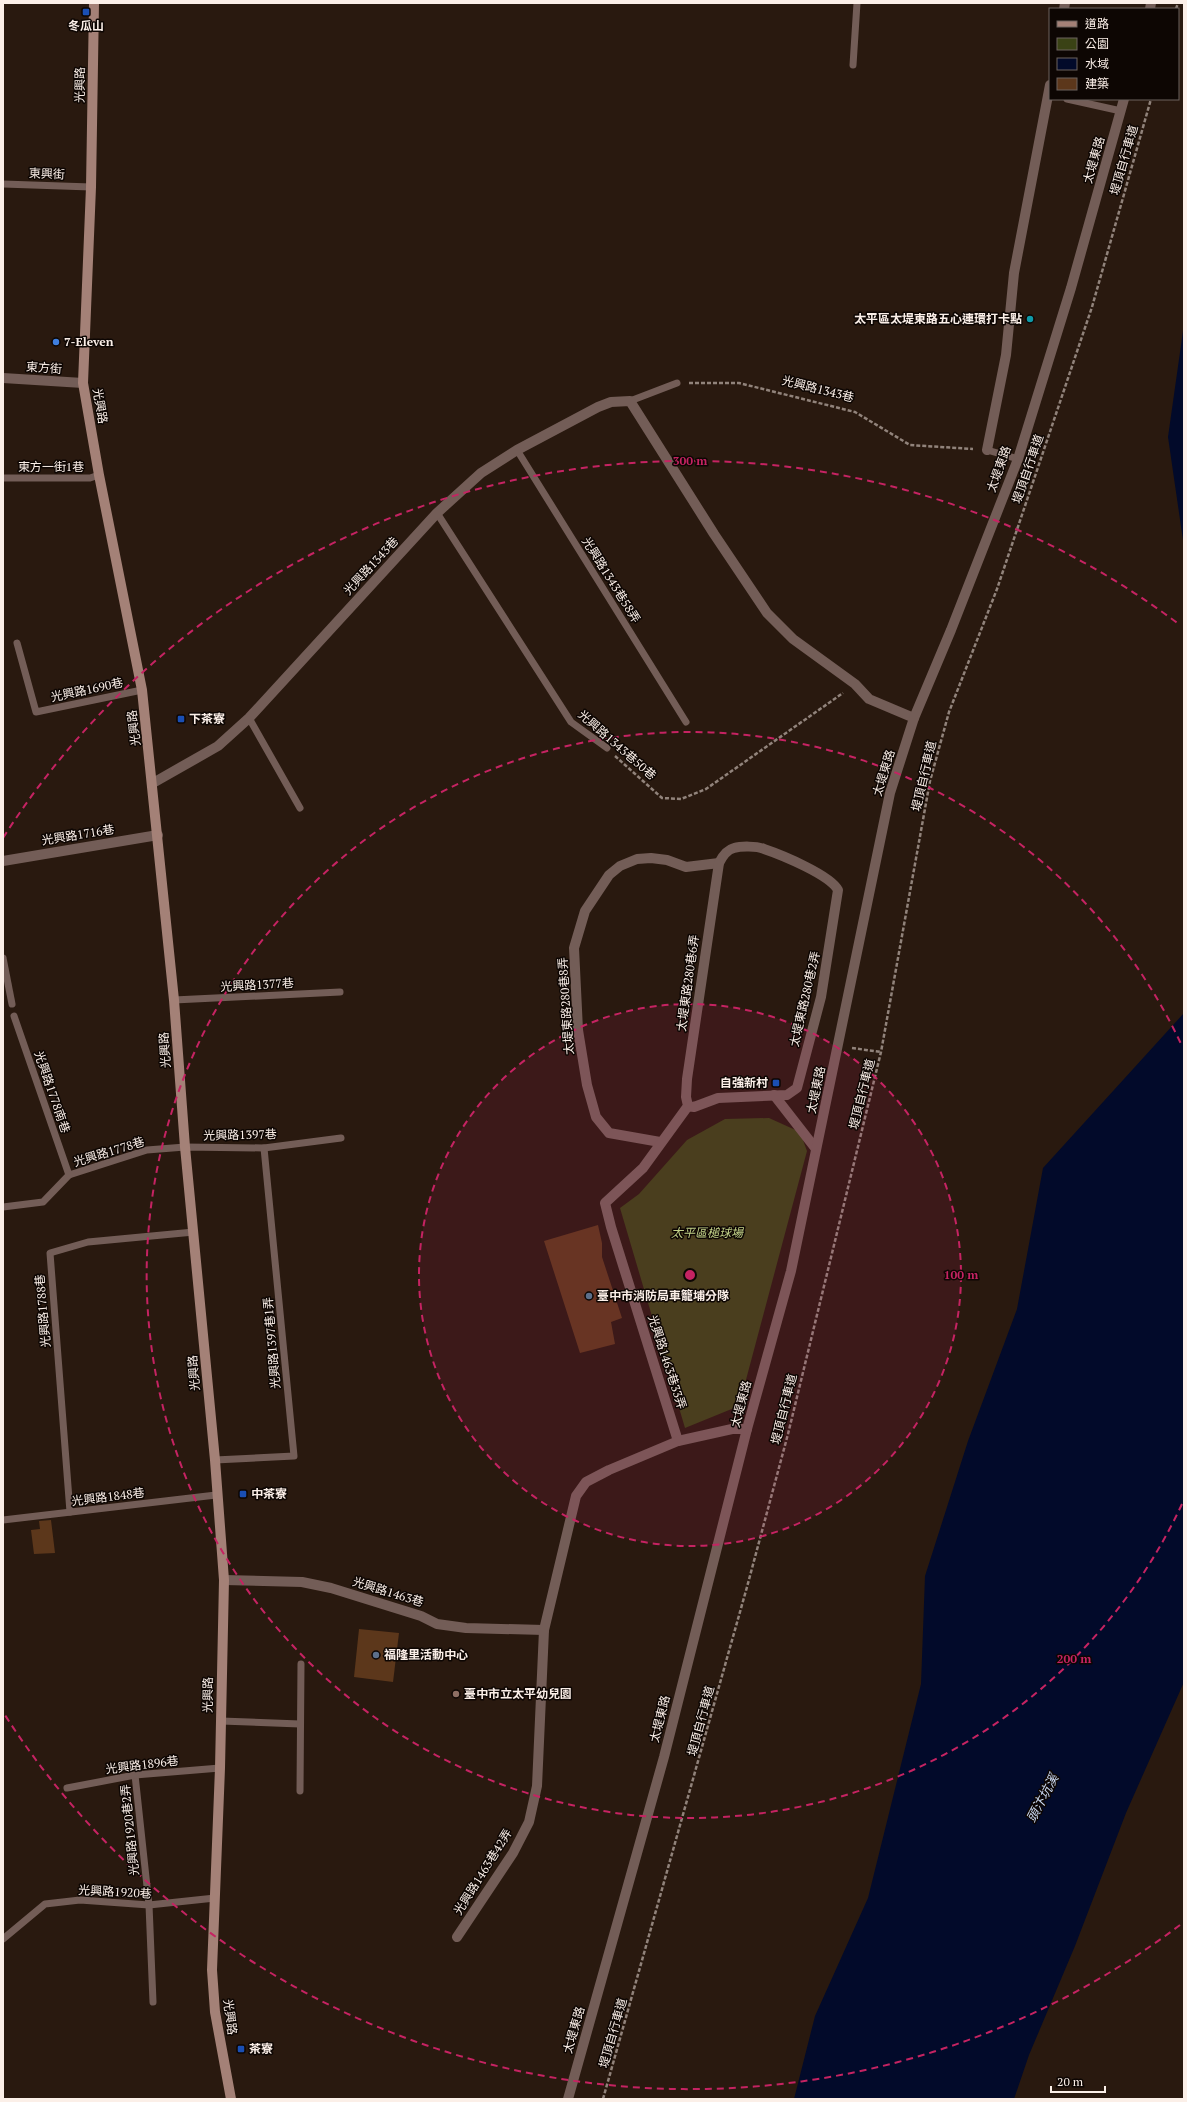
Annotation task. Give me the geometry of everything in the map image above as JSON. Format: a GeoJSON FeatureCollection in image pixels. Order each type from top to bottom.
{"type":"FeatureCollection","features":[{"type":"Feature","properties":{"kind":"main road","name":"光興路"},"geometry":{"type":"LineString","coordinates":[[94,3],[91,187],[83,383],[99,475],[142,690],[153,783],[174,1000],[185,1147],[215,1460],[216,1495],[224,1580],[220,1768],[212,1970],[214,1999],[231,2099]]}},
{"type":"Feature","properties":{"kind":"street"},"geometry":{"type":"LineString","coordinates":[[987,450],[1006,355],[1014,273],[1049,92]]}},
{"type":"Feature","properties":{"kind":"street","name":"太堤東路"},"geometry":{"type":"LineString","coordinates":[[568,2099],[664,1757],[747,1429],[791,1271],[839,1047],[890,794],[914,718],[951,630],[1018,459],[1071,288],[1124,100]]}},
{"type":"Feature","properties":{"kind":"street","name":"東方街"},"geometry":{"type":"LineString","coordinates":[[3,378],[83,383]]}},
{"type":"Feature","properties":{"kind":"street"},"geometry":{"type":"LineString","coordinates":[[630,401],[714,534],[768,613],[793,639],[855,684],[869,699],[914,718]]}},
{"type":"Feature","properties":{"kind":"street","name":"光興路1343巷"},"geometry":{"type":"LineString","coordinates":[[153,783],[218,746],[249,718],[437,513],[481,474],[517,450],[598,407],[611,402],[630,401]]}},
{"type":"Feature","properties":{"kind":"street","name":"光興路1716巷"},"geometry":{"type":"LineString","coordinates":[[3,861],[158,835]]}},
{"type":"Feature","properties":{"kind":"street","name":"太堤東路280巷2弄"},"geometry":{"type":"LineString","coordinates":[[719,863],[723,856],[733,848],[763,848],[825,877],[835,885],[838,890],[820,997],[797,1088],[787,1095],[774,1095]]}},
{"type":"Feature","properties":{"kind":"street","name":"太堤東路280巷8弄"},"geometry":{"type":"LineString","coordinates":[[660,1142],[609,1133],[596,1117],[584,1066],[575,985],[574,948],[585,911],[609,875],[620,866],[637,859],[651,858],[667,860],[686,866],[719,863]]}},
{"type":"Feature","properties":{"kind":"street","name":"太堤東路280巷6弄"},"geometry":{"type":"LineString","coordinates":[[688,1106],[686,1097],[687,1079],[719,863]]}},
{"type":"Feature","properties":{"kind":"street"},"geometry":{"type":"LineString","coordinates":[[688,1106],[694,1107],[718,1098],[774,1095],[816,1149]]}},
{"type":"Feature","properties":{"kind":"street","name":"光興路1463巷33弄"},"geometry":{"type":"LineString","coordinates":[[678,1441],[613,1234],[605,1203],[643,1168],[660,1142],[688,1106]]}},
{"type":"Feature","properties":{"kind":"street"},"geometry":{"type":"LineString","coordinates":[[544,1630],[576,1496],[586,1482],[609,1470],[678,1441],[732,1429],[747,1429]]}},
{"type":"Feature","properties":{"kind":"street","name":"光興路1463巷"},"geometry":{"type":"LineString","coordinates":[[224,1580],[302,1582],[331,1588],[422,1616],[437,1624],[466,1628],[544,1630]]}},
{"type":"Feature","properties":{"kind":"street","name":"光興路1463巷42弄"},"geometry":{"type":"LineString","coordinates":[[457,1937],[513,1853],[529,1822],[537,1786],[544,1630]]}},
{"type":"Feature","properties":{"kind":"lane"},"geometry":{"type":"LineString","coordinates":[[853,65],[857,3]]}},
{"type":"Feature","properties":{"kind":"lane"},"geometry":{"type":"LineString","coordinates":[[1071,100],[1121,111]]}},
{"type":"Feature","properties":{"kind":"lane","name":"東興街"},"geometry":{"type":"LineString","coordinates":[[3,184],[91,187]]}},
{"type":"Feature","properties":{"kind":"lane","name":"光興路1343巷"},"geometry":{"type":"LineString","coordinates":[[630,401],[677,383]]}},
{"type":"Feature","properties":{"kind":"lane","name":"光興路1343巷58弄"},"geometry":{"type":"LineString","coordinates":[[517,450],[686,722]]}},
{"type":"Feature","properties":{"kind":"lane"},"geometry":{"type":"LineString","coordinates":[[987,450],[1018,459]]}},
{"type":"Feature","properties":{"kind":"lane","name":"東方一街1巷"},"geometry":{"type":"LineString","coordinates":[[3,478],[90,478],[99,475]]}},
{"type":"Feature","properties":{"kind":"lane","name":"光興路1343巷50巷"},"geometry":{"type":"LineString","coordinates":[[437,513],[571,722],[607,748]]}},
{"type":"Feature","properties":{"kind":"lane","name":"光興路1690巷"},"geometry":{"type":"LineString","coordinates":[[18,643],[36,712],[142,690]]}},
{"type":"Feature","properties":{"kind":"lane"},"geometry":{"type":"LineString","coordinates":[[249,718],[300,808]]}},
{"type":"Feature","properties":{"kind":"lane"},"geometry":{"type":"LineString","coordinates":[[3,958],[12,1004]]}},
{"type":"Feature","properties":{"kind":"lane","name":"光興路1377巷"},"geometry":{"type":"LineString","coordinates":[[174,1000],[340,992]]}},
{"type":"Feature","properties":{"kind":"lane","name":"光興路1778南巷"},"geometry":{"type":"LineString","coordinates":[[14,1016],[69,1175]]}},
{"type":"Feature","properties":{"kind":"lane","name":"光興路1397巷"},"geometry":{"type":"LineString","coordinates":[[185,1147],[264,1148],[341,1138]]}},
{"type":"Feature","properties":{"kind":"lane","name":"光興路1778巷"},"geometry":{"type":"LineString","coordinates":[[3,1207],[43,1202],[69,1175],[147,1150],[185,1147]]}},
{"type":"Feature","properties":{"kind":"lane","name":"光興路1397巷1弄"},"geometry":{"type":"LineString","coordinates":[[215,1460],[294,1456],[264,1148]]}},
{"type":"Feature","properties":{"kind":"lane","name":"光興路1788巷"},"geometry":{"type":"LineString","coordinates":[[70,1512],[50,1253],[88,1242],[194,1232]]}},
{"type":"Feature","properties":{"kind":"lane","name":"光興路1848巷"},"geometry":{"type":"LineString","coordinates":[[3,1520],[216,1495]]}},
{"type":"Feature","properties":{"kind":"lane"},"geometry":{"type":"LineString","coordinates":[[300,1791],[301,1664]]}},
{"type":"Feature","properties":{"kind":"lane"},"geometry":{"type":"LineString","coordinates":[[220,1721],[300,1724]]}},
{"type":"Feature","properties":{"kind":"lane","name":"光興路1896巷"},"geometry":{"type":"LineString","coordinates":[[67,1788],[135,1775],[220,1768]]}},
{"type":"Feature","properties":{"kind":"lane","name":"光興路1920巷2弄"},"geometry":{"type":"LineString","coordinates":[[135,1775],[149,1906],[153,2002]]}},
{"type":"Feature","properties":{"kind":"lane","name":"光興路1920巷"},"geometry":{"type":"LineString","coordinates":[[3,1939],[45,1904],[80,1900],[149,1906],[215,1898]]}},
{"type":"Feature","properties":{"kind":"path","name":"堤頂自行車道"},"geometry":{"type":"LineString","coordinates":[[603,2099],[749,1579],[788,1434],[881,1052],[930,781],[949,712],[997,588],[1042,459],[1092,307],[1151,100]]}},
{"type":"Feature","properties":{"kind":"path","name":"光興路1343巷"},"geometry":{"type":"LineString","coordinates":[[677,383],[738,383],[854,412],[910,444],[987,450]]}},
{"type":"Feature","properties":{"kind":"path","name":"光興路1343巷50巷"},"geometry":{"type":"LineString","coordinates":[[607,748],[662,798],[681,799],[706,789],[855,684]]}},
{"type":"Feature","properties":{"kind":"path"},"geometry":{"type":"LineString","coordinates":[[839,1047],[881,1052]]}},
{"type":"Feature","properties":{"kind":"green space","name":"太平區槌球場"},"geometry":{"type":"Polygon","coordinates":[[[769,1118],[800,1132],[807,1151],[739,1406],[685,1428],[620,1208],[639,1194],[687,1140],[725,1119],[769,1118]]]}},
{"type":"Feature","properties":{"kind":"water"},"geometry":{"type":"Polygon","coordinates":[[[1184,324],[1184,547],[1168,437],[1184,324]]]}},
{"type":"Feature","properties":{"kind":"water","name":"頭汴坑溪"},"geometry":{"type":"Polygon","coordinates":[[[1184,1013],[1184,1682],[1126,1813],[1075,1946],[1029,2055],[1014,2099],[794,2099],[815,2016],[868,1898],[921,1684],[925,1576],[968,1441],[1017,1309],[1043,1168],[1184,1013]]]}},
{"type":"Feature","properties":{"kind":"building","name":"臺中市消防局車籠埔分隊"},"geometry":{"type":"Polygon","coordinates":[[[598,1225],[602,1243],[602,1257],[622,1318],[611,1322],[615,1344],[580,1353],[544,1241],[598,1225]]]}},
{"type":"Feature","properties":{"kind":"building"},"geometry":{"type":"Polygon","coordinates":[[[51,1520],[55,1553],[34,1554],[31,1530],[40,1529],[39,1521],[51,1520]]]}},
{"type":"Feature","properties":{"kind":"building","name":"福隆里活動中心"},"geometry":{"type":"Polygon","coordinates":[[[359,1629],[399,1633],[393,1682],[354,1677],[359,1629]]]}},
{"type":"Feature","properties":{"kind":"place","name":"冬瓜山"},"geometry":{"type":"Point","coordinates":[86,12]}},
{"type":"Feature","properties":{"kind":"place","name":"太平區太堤東路五心連環打卡點"},"geometry":{"type":"Point","coordinates":[1030,319]}},
{"type":"Feature","properties":{"kind":"place","name":"7-Eleven"},"geometry":{"type":"Point","coordinates":[56,342]}},
{"type":"Feature","properties":{"kind":"place","name":"下茶寮"},"geometry":{"type":"Point","coordinates":[181,719]}},
{"type":"Feature","properties":{"kind":"place","name":"自強新村"},"geometry":{"type":"Point","coordinates":[776,1083]}},
{"type":"Feature","properties":{"kind":"place","name":"臺中市消防局車籠埔分隊"},"geometry":{"type":"Point","coordinates":[589,1296]}},
{"type":"Feature","properties":{"kind":"place","name":"中茶寮"},"geometry":{"type":"Point","coordinates":[243,1494]}},
{"type":"Feature","properties":{"kind":"place","name":"福隆里活動中心"},"geometry":{"type":"Point","coordinates":[376,1655]}},
{"type":"Feature","properties":{"kind":"place","name":"臺中市立太平幼兒園"},"geometry":{"type":"Point","coordinates":[456,1694]}},
{"type":"Feature","properties":{"kind":"place","name":"茶寮"},"geometry":{"type":"Point","coordinates":[241,2049]}}]}
